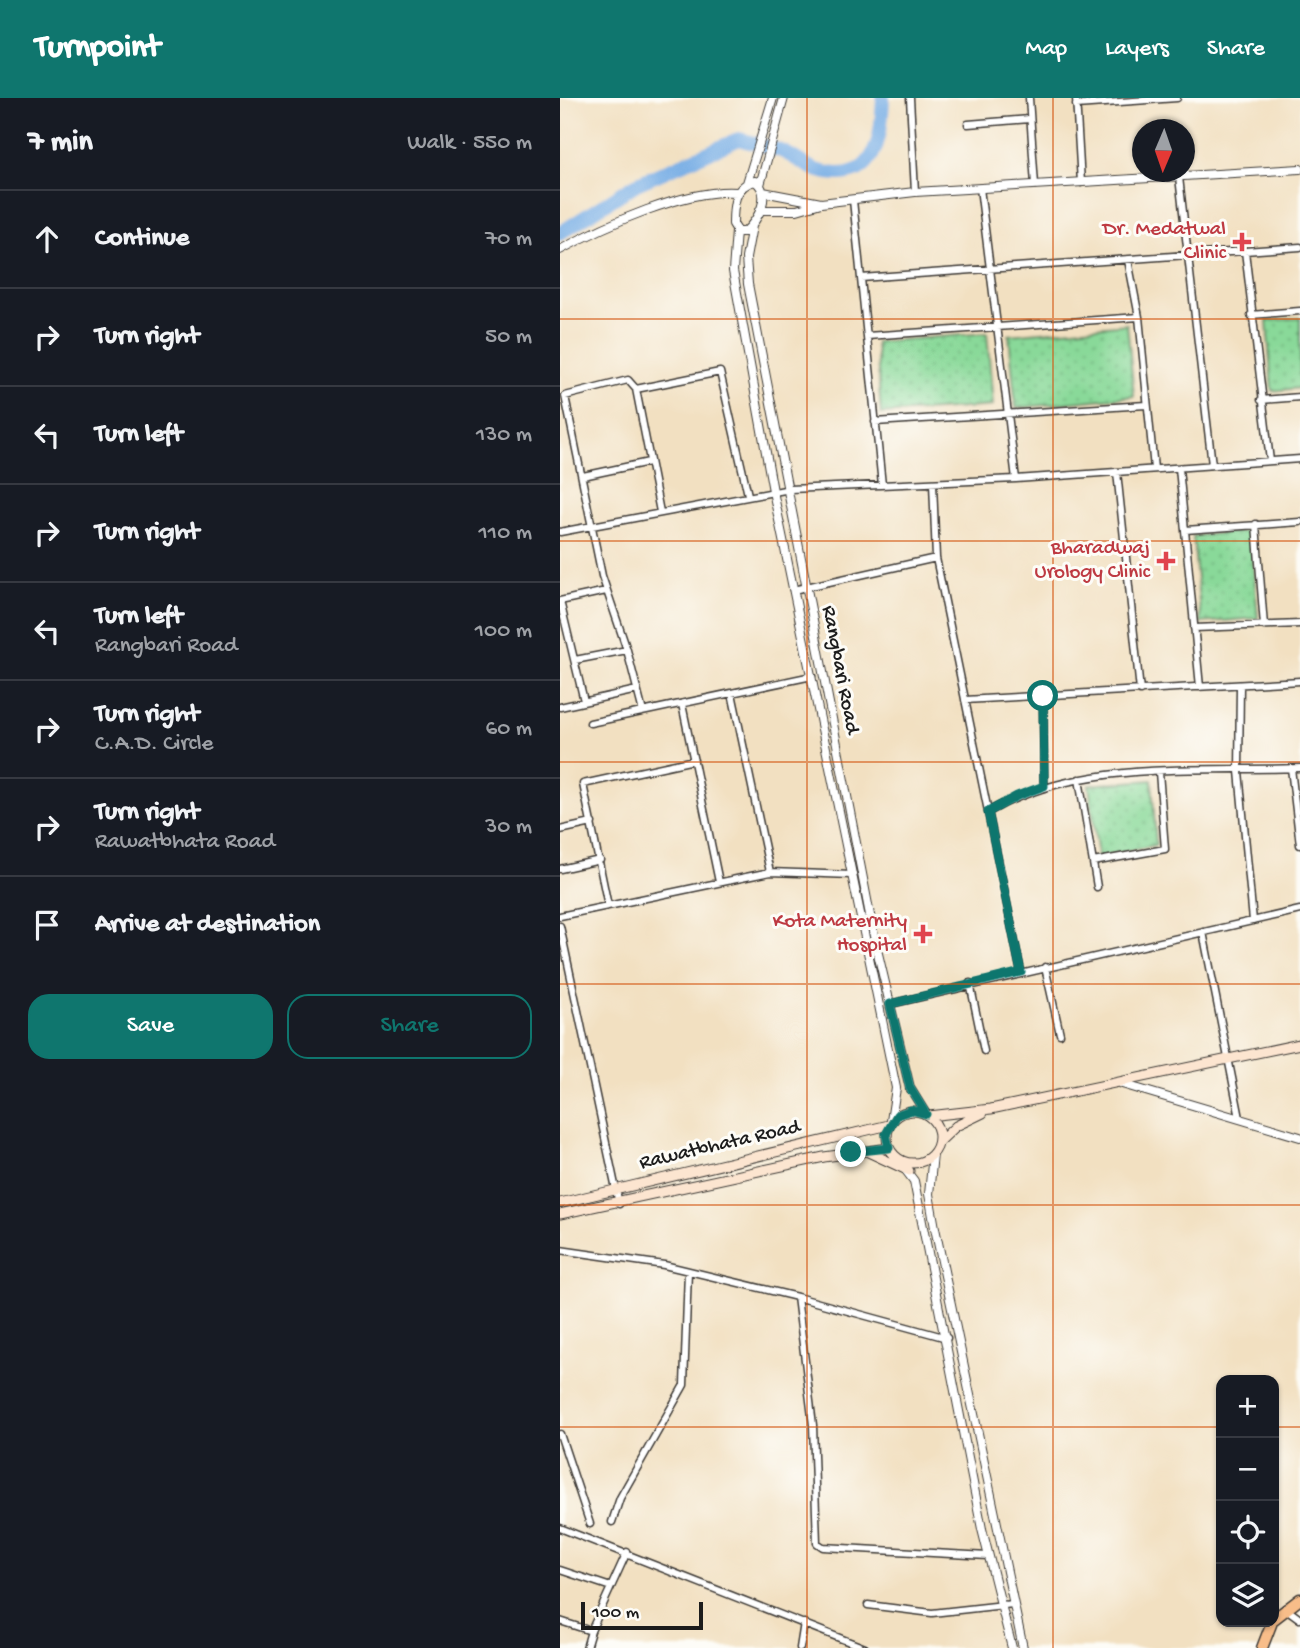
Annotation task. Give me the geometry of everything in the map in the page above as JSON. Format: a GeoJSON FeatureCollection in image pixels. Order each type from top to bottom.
{"type":"FeatureCollection","features":[{"type":"Feature","properties":{"kind":"main road"},"geometry":{"type":"LineString","coordinates":[[991,1110],[956,1125],[939,1142],[933,1154],[919,1162],[910,1163],[892,1152],[886,1134],[890,1123],[903,1112],[928,1115],[991,1110],[1231,1061],[1300,1044]]}},
{"type":"Feature","properties":{"kind":"main road"},"geometry":{"type":"LineString","coordinates":[[928,1115],[937,1127],[939,1142]]}},
{"type":"Feature","properties":{"kind":"main road","name":"Rawatbhata Road"},"geometry":{"type":"LineString","coordinates":[[560,1203],[890,1123]]}},
{"type":"Feature","properties":{"kind":"main road"},"geometry":{"type":"LineString","coordinates":[[864,1150],[909,1171]]}},
{"type":"Feature","properties":{"kind":"main road","name":"Rawatbhata Road"},"geometry":{"type":"LineString","coordinates":[[560,1214],[864,1150],[892,1152]]}},
{"type":"Feature","properties":{"kind":"main road"},"geometry":{"type":"LineString","coordinates":[[1279,1614],[1300,1599]]}},
{"type":"Feature","properties":{"kind":"main road"},"geometry":{"type":"LineString","coordinates":[[1262,1648],[1270,1627]]}},
{"type":"Feature","properties":{"kind":"street"},"geometry":{"type":"LineString","coordinates":[[747,183],[773,98]]}},
{"type":"Feature","properties":{"kind":"street"},"geometry":{"type":"LineString","coordinates":[[762,189],[784,98]]}},
{"type":"Feature","properties":{"kind":"street"},"geometry":{"type":"LineString","coordinates":[[910,98],[915,192]]}},
{"type":"Feature","properties":{"kind":"street"},"geometry":{"type":"LineString","coordinates":[[1029,98],[1035,185]]}},
{"type":"Feature","properties":{"kind":"street"},"geometry":{"type":"LineString","coordinates":[[1080,183],[1076,101],[1177,98]]}},
{"type":"Feature","properties":{"kind":"street"},"geometry":{"type":"LineString","coordinates":[[968,124],[1030,119]]}},
{"type":"Feature","properties":{"kind":"street"},"geometry":{"type":"LineString","coordinates":[[1195,176],[1300,169]]}},
{"type":"Feature","properties":{"kind":"street"},"geometry":{"type":"LineString","coordinates":[[760,210],[797,210],[821,203],[915,192],[1132,180]]}},
{"type":"Feature","properties":{"kind":"street"},"geometry":{"type":"LineString","coordinates":[[560,250],[588,234],[700,192],[737,192],[747,183],[755,181],[762,189],[821,203]]}},
{"type":"Feature","properties":{"kind":"street"},"geometry":{"type":"LineString","coordinates":[[1180,182],[1212,465]]}},
{"type":"Feature","properties":{"kind":"street"},"geometry":{"type":"LineString","coordinates":[[980,188],[1016,479]]}},
{"type":"Feature","properties":{"kind":"street","name":"Rangbari Road"},"geometry":{"type":"LineString","coordinates":[[762,189],[760,210],[752,226],[746,258],[748,284],[790,489],[872,928],[910,1088],[928,1115]]}},
{"type":"Feature","properties":{"kind":"street","name":"Rangbari Road"},"geometry":{"type":"LineString","coordinates":[[737,192],[733,212],[736,231],[733,271],[793,590],[896,1088],[890,1123]]}},
{"type":"Feature","properties":{"kind":"street"},"geometry":{"type":"LineString","coordinates":[[853,200],[882,485]]}},
{"type":"Feature","properties":{"kind":"street"},"geometry":{"type":"LineString","coordinates":[[736,231],[745,232],[752,226]]}},
{"type":"Feature","properties":{"kind":"street"},"geometry":{"type":"LineString","coordinates":[[862,278],[1300,247]]}},
{"type":"Feature","properties":{"kind":"street"},"geometry":{"type":"LineString","coordinates":[[1245,251],[1270,461]]}},
{"type":"Feature","properties":{"kind":"street"},"geometry":{"type":"LineString","coordinates":[[1128,260],[1139,317],[1154,469]]}},
{"type":"Feature","properties":{"kind":"street"},"geometry":{"type":"LineString","coordinates":[[1251,315],[1300,311]]}},
{"type":"Feature","properties":{"kind":"street"},"geometry":{"type":"LineString","coordinates":[[867,336],[1139,317]]}},
{"type":"Feature","properties":{"kind":"street"},"geometry":{"type":"LineString","coordinates":[[636,389],[720,372],[748,495]]}},
{"type":"Feature","properties":{"kind":"street"},"geometry":{"type":"LineString","coordinates":[[643,712],[627,650],[606,591],[565,396],[628,380],[636,389],[660,512]]}},
{"type":"Feature","properties":{"kind":"street"},"geometry":{"type":"LineString","coordinates":[[1261,400],[1300,397]]}},
{"type":"Feature","properties":{"kind":"street"},"geometry":{"type":"LineString","coordinates":[[876,422],[1146,405]]}},
{"type":"Feature","properties":{"kind":"street"},"geometry":{"type":"LineString","coordinates":[[560,532],[790,489],[1016,479],[1300,459]]}},
{"type":"Feature","properties":{"kind":"street"},"geometry":{"type":"LineString","coordinates":[[583,476],[649,462]]}},
{"type":"Feature","properties":{"kind":"street"},"geometry":{"type":"LineString","coordinates":[[1179,468],[1200,687]]}},
{"type":"Feature","properties":{"kind":"street"},"geometry":{"type":"LineString","coordinates":[[1118,472],[1140,691]]}},
{"type":"Feature","properties":{"kind":"street"},"geometry":{"type":"LineString","coordinates":[[933,483],[936,558],[1021,972]]}},
{"type":"Feature","properties":{"kind":"street"},"geometry":{"type":"LineString","coordinates":[[1185,530],[1300,522]]}},
{"type":"Feature","properties":{"kind":"street"},"geometry":{"type":"LineString","coordinates":[[1256,524],[1264,626]]}},
{"type":"Feature","properties":{"kind":"street"},"geometry":{"type":"LineString","coordinates":[[793,590],[936,558]]}},
{"type":"Feature","properties":{"kind":"street"},"geometry":{"type":"LineString","coordinates":[[584,701],[560,601],[606,591]]}},
{"type":"Feature","properties":{"kind":"street"},"geometry":{"type":"LineString","coordinates":[[1194,628],[1300,624]]}},
{"type":"Feature","properties":{"kind":"street"},"geometry":{"type":"LineString","coordinates":[[575,660],[627,650]]}},
{"type":"Feature","properties":{"kind":"street"},"geometry":{"type":"LineString","coordinates":[[590,723],[811,676]]}},
{"type":"Feature","properties":{"kind":"street"},"geometry":{"type":"LineString","coordinates":[[965,700],[1300,681]]}},
{"type":"Feature","properties":{"kind":"street"},"geometry":{"type":"LineString","coordinates":[[1240,685],[1239,771],[1254,921]]}},
{"type":"Feature","properties":{"kind":"street"},"geometry":{"type":"LineString","coordinates":[[560,707],[637,690]]}},
{"type":"Feature","properties":{"kind":"street"},"geometry":{"type":"LineString","coordinates":[[732,693],[770,872]]}},
{"type":"Feature","properties":{"kind":"street"},"geometry":{"type":"LineString","coordinates":[[1043,696],[1044,786]]}},
{"type":"Feature","properties":{"kind":"street"},"geometry":{"type":"LineString","coordinates":[[682,704],[719,882]]}},
{"type":"Feature","properties":{"kind":"street"},"geometry":{"type":"LineString","coordinates":[[608,906],[583,784],[694,760]]}},
{"type":"Feature","properties":{"kind":"street"},"geometry":{"type":"LineString","coordinates":[[1292,768],[1300,845]]}},
{"type":"Feature","properties":{"kind":"street"},"geometry":{"type":"LineString","coordinates":[[988,812],[1017,796],[1044,786],[1079,779],[1159,772],[1300,768]]}},
{"type":"Feature","properties":{"kind":"street"},"geometry":{"type":"LineString","coordinates":[[1093,862],[1165,849],[1159,772]]}},
{"type":"Feature","properties":{"kind":"street"},"geometry":{"type":"LineString","coordinates":[[1079,779],[1097,887]]}},
{"type":"Feature","properties":{"kind":"street"},"geometry":{"type":"LineString","coordinates":[[560,830],[592,822]]}},
{"type":"Feature","properties":{"kind":"street"},"geometry":{"type":"LineString","coordinates":[[560,869],[600,860]]}},
{"type":"Feature","properties":{"kind":"street"},"geometry":{"type":"LineString","coordinates":[[560,916],[770,872],[852,875]]}},
{"type":"Feature","properties":{"kind":"street"},"geometry":{"type":"LineString","coordinates":[[890,1004],[970,983],[1300,910]]}},
{"type":"Feature","properties":{"kind":"street"},"geometry":{"type":"LineString","coordinates":[[560,926],[619,1203]]}},
{"type":"Feature","properties":{"kind":"street"},"geometry":{"type":"LineString","coordinates":[[1203,932],[1231,1061],[1240,1118]]}},
{"type":"Feature","properties":{"kind":"street"},"geometry":{"type":"LineString","coordinates":[[1045,967],[1060,1034]]}},
{"type":"Feature","properties":{"kind":"street"},"geometry":{"type":"LineString","coordinates":[[970,983],[985,1051]]}},
{"type":"Feature","properties":{"kind":"street"},"geometry":{"type":"LineString","coordinates":[[1122,1084],[1300,1137]]}},
{"type":"Feature","properties":{"kind":"street"},"geometry":{"type":"LineString","coordinates":[[892,1152],[909,1171],[917,1197],[988,1556],[1012,1648]]}},
{"type":"Feature","properties":{"kind":"street"},"geometry":{"type":"LineString","coordinates":[[933,1154],[929,1194],[1023,1648]]}},
{"type":"Feature","properties":{"kind":"street"},"geometry":{"type":"LineString","coordinates":[[917,1197],[929,1194]]}},
{"type":"Feature","properties":{"kind":"street"},"geometry":{"type":"LineString","coordinates":[[560,1250],[688,1271],[797,1297],[947,1338]]}},
{"type":"Feature","properties":{"kind":"street"},"geometry":{"type":"LineString","coordinates":[[612,1522],[620,1497],[684,1385],[688,1271]]}},
{"type":"Feature","properties":{"kind":"street"},"geometry":{"type":"LineString","coordinates":[[797,1297],[813,1425],[817,1543],[822,1547],[870,1551],[988,1556]]}},
{"type":"Feature","properties":{"kind":"street"},"geometry":{"type":"LineString","coordinates":[[942,1317],[953,1314]]}},
{"type":"Feature","properties":{"kind":"street"},"geometry":{"type":"LineString","coordinates":[[955,1384],[967,1382]]}},
{"type":"Feature","properties":{"kind":"street"},"geometry":{"type":"LineString","coordinates":[[560,1434],[590,1524]]}},
{"type":"Feature","properties":{"kind":"street"},"geometry":{"type":"LineString","coordinates":[[560,1528],[627,1552],[865,1648]]}},
{"type":"Feature","properties":{"kind":"street"},"geometry":{"type":"LineString","coordinates":[[586,1648],[627,1552]]}},
{"type":"Feature","properties":{"kind":"street"},"geometry":{"type":"LineString","coordinates":[[560,1570],[611,1587]]}},
{"type":"Feature","properties":{"kind":"street"},"geometry":{"type":"LineString","coordinates":[[868,1605],[932,1613],[1013,1604]]}},
{"type":"Feature","properties":{"kind":"street"},"geometry":{"type":"LineString","coordinates":[[1285,1608],[1300,1619]]}},
{"type":"Feature","properties":{"kind":"street"},"geometry":{"type":"LineString","coordinates":[[560,1621],[591,1631]]}},
{"type":"Feature","properties":{"kind":"street"},"geometry":{"type":"LineString","coordinates":[[800,1648],[804,1623]]}},
{"type":"Feature","properties":{"kind":"green space"},"geometry":{"type":"Polygon","coordinates":[[[1300,318],[1300,388],[1272,391],[1267,321],[1300,318]]]}},
{"type":"Feature","properties":{"kind":"green space"},"geometry":{"type":"Polygon","coordinates":[[[1127,324],[1134,396],[1016,408],[1009,335],[1127,324]]]}},
{"type":"Feature","properties":{"kind":"green space"},"geometry":{"type":"Polygon","coordinates":[[[987,333],[993,406],[881,414],[876,342],[987,333]]]}},
{"type":"Feature","properties":{"kind":"green space"},"geometry":{"type":"Polygon","coordinates":[[[1250,531],[1258,618],[1201,623],[1193,536],[1250,531]]]}},
{"type":"Feature","properties":{"kind":"green space"},"geometry":{"type":"Polygon","coordinates":[[[1152,780],[1156,845],[1098,857],[1089,785],[1152,780]]]}},
{"type":"Feature","properties":{"kind":"waterway"},"geometry":{"type":"LineString","coordinates":[[560,233],[636,184],[739,139],[781,151],[819,171],[838,174],[853,172],[864,166],[877,144],[883,98]]}},
{"type":"Feature","properties":{"kind":"place","name":"Dr. Medatwal Clinic"},"geometry":{"type":"Point","coordinates":[1242,242]}},
{"type":"Feature","properties":{"kind":"place","name":"Bharadwaj Urology Clinic"},"geometry":{"type":"Point","coordinates":[1166,561]}},
{"type":"Feature","properties":{"kind":"place","name":"Kota Maternity Hospital"},"geometry":{"type":"Point","coordinates":[923,934]}},
{"type":"Feature","properties":{"kind":"route"},"geometry":{"type":"LineString","coordinates":[[851,1152],[889,1148],[886,1134],[891,1121],[897,1115],[911,1110],[926,1114],[910,1088],[890,1004],[1021,972],[988,812],[1017,796],[1044,786],[1043,696]]}}]}
